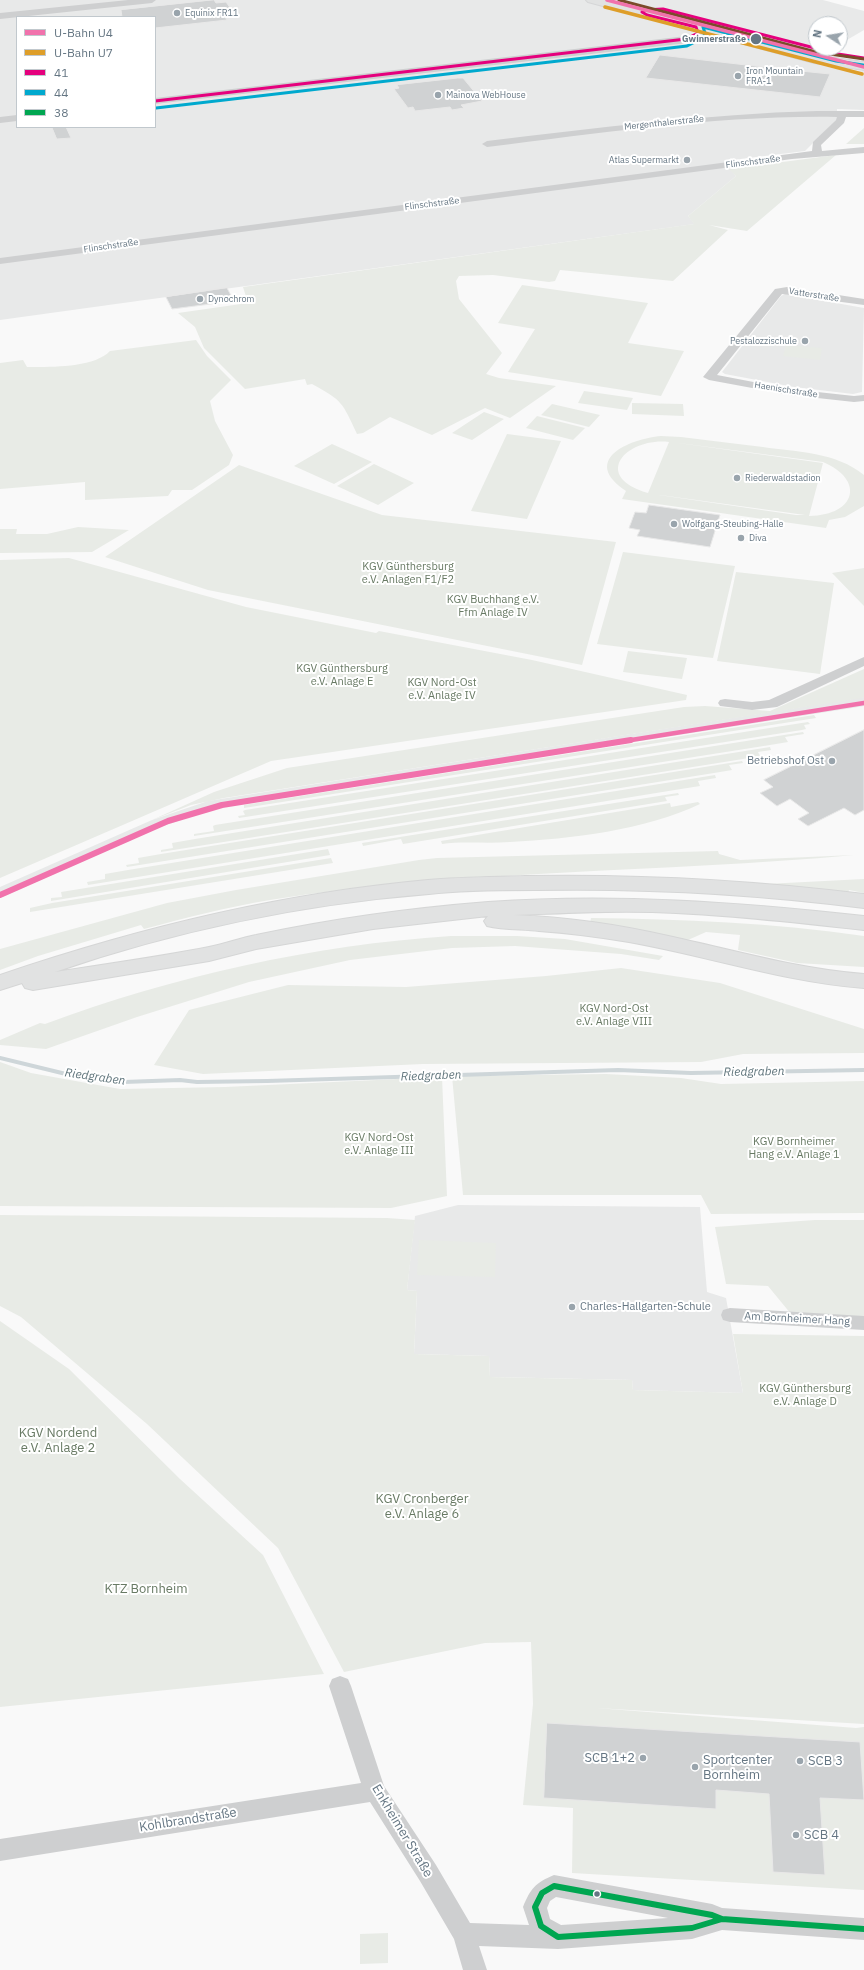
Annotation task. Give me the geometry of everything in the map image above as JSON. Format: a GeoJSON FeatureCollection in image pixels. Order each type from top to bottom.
{"type":"FeatureCollection","features":[{"type":"Feature","properties":{"kind":"main road"},"geometry":{"type":"LineString","coordinates":[[592,0],[829,62],[864,66]]}},
{"type":"Feature","properties":{"kind":"main road"},"geometry":{"type":"LineString","coordinates":[[629,0],[838,54],[864,58]]}},
{"type":"Feature","properties":{"kind":"main road"},"geometry":{"type":"LineString","coordinates":[[647,15],[643,10],[663,9]]}},
{"type":"Feature","properties":{"kind":"main road"},"geometry":{"type":"LineString","coordinates":[[5,987],[106,948],[190,925],[287,905],[417,888],[461,885],[584,882],[707,887],[864,901]]}},
{"type":"Feature","properties":{"kind":"main road"},"geometry":{"type":"LineString","coordinates":[[5,987],[209,954],[256,942],[373,922],[486,909],[583,905],[675,906],[741,910],[864,923]]}},
{"type":"Feature","properties":{"kind":"main road"},"geometry":{"type":"LineString","coordinates":[[414,918],[519,922],[603,930],[673,944],[791,972],[836,979],[864,980]]}},
{"type":"Feature","properties":{"kind":"street"},"geometry":{"type":"LineString","coordinates":[[0,16],[152,0]]}},
{"type":"Feature","properties":{"kind":"street"},"geometry":{"type":"LineString","coordinates":[[686,39],[698,33],[696,27]]}},
{"type":"Feature","properties":{"kind":"street"},"geometry":{"type":"LineString","coordinates":[[156,101],[686,39],[728,36]]}},
{"type":"Feature","properties":{"kind":"street","name":"Mergenthalerstraße"},"geometry":{"type":"LineString","coordinates":[[487,144],[679,121],[797,113],[864,114]]}},
{"type":"Feature","properties":{"kind":"street"},"geometry":{"type":"LineString","coordinates":[[817,153],[816,144],[841,121],[842,114]]}},
{"type":"Feature","properties":{"kind":"street"},"geometry":{"type":"LineString","coordinates":[[0,120],[16,118]]}},
{"type":"Feature","properties":{"kind":"street","name":"Flinschstraße"},"geometry":{"type":"LineString","coordinates":[[0,261],[817,153],[864,150]]}},
{"type":"Feature","properties":{"kind":"street","name":"Vatterstraße"},"geometry":{"type":"LineString","coordinates":[[709,376],[779,291],[787,290],[864,302]]}},
{"type":"Feature","properties":{"kind":"street","name":"Haenischstraße"},"geometry":{"type":"LineString","coordinates":[[709,376],[790,392],[854,400],[864,398]]}},
{"type":"Feature","properties":{"kind":"street"},"geometry":{"type":"LineString","coordinates":[[724,703],[752,706],[772,704],[864,661]]}},
{"type":"Feature","properties":{"kind":"street","name":"Am Bornheimer Hang"},"geometry":{"type":"LineString","coordinates":[[730,1315],[864,1323]]}},
{"type":"Feature","properties":{"kind":"street","name":"Enkheimer Straße"},"geometry":{"type":"LineString","coordinates":[[340,1686],[376,1791],[428,1873],[464,1934],[475,1970]]}},
{"type":"Feature","properties":{"kind":"street","name":"Kohlbrandstraße"},"geometry":{"type":"LineString","coordinates":[[0,1850],[376,1791]]}},
{"type":"Feature","properties":{"kind":"street"},"geometry":{"type":"LineString","coordinates":[[558,1937],[541,1926],[535,1906],[542,1893],[554,1886],[712,1915],[722,1919],[864,1929]]}},
{"type":"Feature","properties":{"kind":"street"},"geometry":{"type":"LineString","coordinates":[[464,1934],[558,1937],[692,1928],[722,1919]]}},
{"type":"Feature","properties":{"kind":"shaded area"},"geometry":{"type":"Polygon","coordinates":[[[0,0],[823,0],[864,11],[864,30],[848,39],[848,16],[808,16],[808,56],[823,56],[814,63],[836,69],[864,71],[864,110],[837,109],[837,119],[805,151],[724,161],[736,176],[688,216],[695,224],[0,320],[0,0]]]}},
{"type":"Feature","properties":{"kind":"shaded area","name":"Pestalozzischule"},"geometry":{"type":"Polygon","coordinates":[[[785,294],[864,308],[862,392],[853,394],[794,387],[725,374],[722,372],[781,296],[785,294]]]}},
{"type":"Feature","properties":{"kind":"shaded area"},"geometry":{"type":"Polygon","coordinates":[[[864,697],[864,706],[237,804],[206,811],[158,828],[0,898],[0,887],[152,820],[208,801],[864,697]]]}},
{"type":"Feature","properties":{"kind":"shaded area","name":"Charles-Hallgarten-Schule"},"geometry":{"type":"Polygon","coordinates":[[[458,1205],[700,1207],[707,1292],[726,1298],[743,1393],[633,1390],[632,1380],[490,1377],[489,1356],[414,1354],[417,1291],[407,1290],[415,1216],[458,1205]]]}},
{"type":"Feature","properties":{"kind":"green space"},"geometry":{"type":"Polygon","coordinates":[[[864,128],[864,144],[846,144],[864,128]]]}},
{"type":"Feature","properties":{"kind":"green space"},"geometry":{"type":"Polygon","coordinates":[[[836,155],[747,231],[709,225],[728,230],[673,281],[560,270],[555,281],[549,282],[493,275],[459,276],[456,281],[459,299],[502,353],[486,374],[499,378],[556,386],[510,418],[485,408],[432,435],[390,417],[363,433],[357,434],[348,415],[340,403],[330,394],[312,384],[307,385],[305,379],[245,389],[204,348],[195,327],[178,313],[248,303],[243,287],[694,224],[688,216],[736,176],[729,169],[836,155]]]}},
{"type":"Feature","properties":{"kind":"green space"},"geometry":{"type":"Polygon","coordinates":[[[522,285],[648,303],[628,343],[684,351],[661,396],[508,372],[535,329],[498,323],[522,285]]]}},
{"type":"Feature","properties":{"kind":"green space"},"geometry":{"type":"Polygon","coordinates":[[[196,340],[207,356],[231,380],[210,401],[215,421],[233,455],[229,465],[192,490],[172,490],[168,496],[85,500],[85,482],[0,489],[0,363],[23,360],[27,367],[83,364],[103,357],[110,351],[196,340]]]}},
{"type":"Feature","properties":{"kind":"green space"},"geometry":{"type":"Polygon","coordinates":[[[786,345],[822,348],[820,360],[783,356],[786,345]]]}},
{"type":"Feature","properties":{"kind":"green space"},"geometry":{"type":"Polygon","coordinates":[[[584,391],[633,398],[627,410],[578,403],[584,391]]]}},
{"type":"Feature","properties":{"kind":"green space"},"geometry":{"type":"Polygon","coordinates":[[[632,403],[683,404],[684,416],[632,414],[632,403]]]}},
{"type":"Feature","properties":{"kind":"green space"},"geometry":{"type":"Polygon","coordinates":[[[552,404],[600,415],[589,427],[541,415],[552,404]]]}},
{"type":"Feature","properties":{"kind":"green space"},"geometry":{"type":"Polygon","coordinates":[[[484,412],[504,419],[472,440],[452,433],[484,412]]]}},
{"type":"Feature","properties":{"kind":"green space"},"geometry":{"type":"Polygon","coordinates":[[[537,416],[585,428],[573,440],[526,428],[537,416]]]}},
{"type":"Feature","properties":{"kind":"green space"},"geometry":{"type":"Polygon","coordinates":[[[507,434],[561,441],[527,519],[471,511],[507,434]]]}},
{"type":"Feature","properties":{"kind":"green space","name":"Riederwaldstadion"},"geometry":{"type":"Polygon","coordinates":[[[661,436],[681,437],[803,452],[829,457],[853,467],[864,475],[864,506],[845,517],[829,520],[826,528],[622,499],[626,491],[613,480],[608,470],[608,461],[614,453],[624,447],[648,438],[661,436]],[[654,442],[640,445],[629,451],[621,459],[618,468],[621,477],[631,486],[648,493],[669,442],[654,442]],[[671,442],[823,463],[809,516],[825,514],[838,510],[846,503],[850,495],[850,486],[845,477],[836,469],[823,462],[671,442]],[[659,495],[796,515],[805,515],[659,495]]]}},
{"type":"Feature","properties":{"kind":"green space"},"geometry":{"type":"Polygon","coordinates":[[[332,444],[372,462],[334,484],[294,466],[332,444]]]}},
{"type":"Feature","properties":{"kind":"green space"},"geometry":{"type":"Polygon","coordinates":[[[374,464],[414,483],[378,505],[337,486],[374,464]]]}},
{"type":"Feature","properties":{"kind":"green space"},"geometry":{"type":"Polygon","coordinates":[[[239,465],[382,515],[616,542],[582,665],[208,590],[105,557],[239,465]]]}},
{"type":"Feature","properties":{"kind":"green space"},"geometry":{"type":"Polygon","coordinates":[[[78,527],[129,530],[92,552],[0,553],[0,529],[17,529],[16,534],[47,534],[78,527]]]}},
{"type":"Feature","properties":{"kind":"green space"},"geometry":{"type":"Polygon","coordinates":[[[623,552],[735,566],[713,658],[597,644],[623,552]]]}},
{"type":"Feature","properties":{"kind":"green space"},"geometry":{"type":"Polygon","coordinates":[[[69,558],[246,607],[376,633],[379,631],[532,660],[687,695],[686,700],[271,761],[0,878],[0,560],[69,558]]]}},
{"type":"Feature","properties":{"kind":"green space"},"geometry":{"type":"Polygon","coordinates":[[[864,568],[864,606],[832,573],[864,568]]]}},
{"type":"Feature","properties":{"kind":"green space"},"geometry":{"type":"Polygon","coordinates":[[[736,572],[834,583],[820,674],[717,661],[736,572]]]}},
{"type":"Feature","properties":{"kind":"green space"},"geometry":{"type":"Polygon","coordinates":[[[628,651],[687,658],[682,679],[623,672],[628,651]]]}},
{"type":"Feature","properties":{"kind":"green space"},"geometry":{"type":"Polygon","coordinates":[[[864,669],[864,697],[862,698],[224,798],[191,805],[152,820],[214,792],[287,768],[684,707],[705,706],[770,711],[864,669]]]}},
{"type":"Feature","properties":{"kind":"green space"},"geometry":{"type":"Polygon","coordinates":[[[814,715],[816,718],[244,808],[244,805],[814,715]]]}},
{"type":"Feature","properties":{"kind":"green space"},"geometry":{"type":"Polygon","coordinates":[[[808,722],[810,724],[804,725],[806,729],[802,730],[239,818],[238,816],[245,815],[243,811],[245,810],[808,722]]]}},
{"type":"Feature","properties":{"kind":"green space"},"geometry":{"type":"Polygon","coordinates":[[[803,732],[804,734],[785,737],[788,742],[194,836],[194,834],[214,831],[213,826],[215,825],[803,732]]]}},
{"type":"Feature","properties":{"kind":"green space"},"geometry":{"type":"Polygon","coordinates":[[[770,747],[771,750],[758,752],[760,756],[743,759],[161,852],[161,850],[173,848],[172,843],[195,839],[770,747]]]}},
{"type":"Feature","properties":{"kind":"green space"},"geometry":{"type":"Polygon","coordinates":[[[742,761],[743,763],[729,765],[732,770],[127,867],[126,865],[139,863],[138,858],[161,854],[742,761]]]}},
{"type":"Feature","properties":{"kind":"green space"},"geometry":{"type":"Polygon","coordinates":[[[715,775],[716,778],[698,781],[700,786],[88,885],[87,882],[105,879],[105,874],[128,870],[715,775]]]}},
{"type":"Feature","properties":{"kind":"green space"},"geometry":{"type":"Polygon","coordinates":[[[678,793],[679,795],[665,797],[667,801],[403,844],[401,839],[363,846],[362,843],[678,793]]]}},
{"type":"Feature","properties":{"kind":"green space"},"geometry":{"type":"Polygon","coordinates":[[[698,802],[700,804],[679,813],[656,820],[632,827],[582,836],[501,843],[442,844],[441,841],[670,803],[671,807],[698,802]]]}},
{"type":"Feature","properties":{"kind":"green space"},"geometry":{"type":"Polygon","coordinates":[[[328,849],[330,855],[51,901],[51,898],[62,897],[61,892],[328,849]]]}},
{"type":"Feature","properties":{"kind":"green space"},"geometry":{"type":"Polygon","coordinates":[[[718,851],[719,854],[740,860],[854,855],[781,861],[415,882],[343,890],[254,903],[144,929],[141,925],[38,956],[0,970],[0,949],[167,903],[236,890],[437,858],[718,851]]]}},
{"type":"Feature","properties":{"kind":"green space"},"geometry":{"type":"Polygon","coordinates":[[[331,858],[333,863],[30,912],[30,908],[52,903],[331,858]]]}},
{"type":"Feature","properties":{"kind":"green space"},"geometry":{"type":"Polygon","coordinates":[[[864,879],[864,893],[849,890],[848,894],[746,885],[864,879]]]}},
{"type":"Feature","properties":{"kind":"green space"},"geometry":{"type":"Polygon","coordinates":[[[591,918],[728,922],[864,936],[864,967],[797,963],[738,950],[740,935],[706,932],[688,940],[627,928],[590,923],[591,918]]]}},
{"type":"Feature","properties":{"kind":"green space"},"geometry":{"type":"Polygon","coordinates":[[[451,936],[517,936],[565,939],[663,956],[659,960],[621,954],[515,946],[452,948],[350,960],[249,982],[137,1017],[46,1049],[0,1045],[0,1040],[40,1023],[45,1024],[143,991],[194,977],[296,955],[399,940],[451,936]]]}},
{"type":"Feature","properties":{"kind":"green space","name":"KGV Nord-Ost e.V. Anlage VIII"},"geometry":{"type":"Polygon","coordinates":[[[621,968],[720,983],[864,1029],[864,1053],[743,1054],[701,1062],[423,1064],[203,1074],[154,1065],[189,1010],[288,985],[406,987],[546,976],[621,968]]]}},
{"type":"Feature","properties":{"kind":"green space","name":"KGV Nord-Ost e.V. Anlage III"},"geometry":{"type":"Polygon","coordinates":[[[0,1062],[31,1073],[120,1089],[225,1087],[442,1077],[447,1196],[391,1208],[0,1206],[0,1062]]]}},
{"type":"Feature","properties":{"kind":"green space","name":"KGV Bornheimer Hang e.V. Anlage 1"},"geometry":{"type":"Polygon","coordinates":[[[606,1074],[681,1078],[721,1084],[864,1081],[864,1213],[711,1214],[701,1195],[463,1195],[452,1076],[606,1074]]]}},
{"type":"Feature","properties":{"kind":"green space","name":"KGV Cronberger e.V. Anlage 6"},"geometry":{"type":"Polygon","coordinates":[[[0,1215],[387,1218],[415,1220],[407,1290],[417,1291],[414,1354],[489,1356],[490,1377],[632,1380],[633,1390],[743,1393],[733,1334],[864,1336],[864,1724],[596,1708],[856,1728],[864,1727],[864,1890],[572,1873],[573,1808],[523,1805],[533,1704],[531,1642],[485,1643],[344,1672],[278,1548],[147,1424],[21,1317],[0,1306],[0,1215]]]}},
{"type":"Feature","properties":{"kind":"green space"},"geometry":{"type":"Polygon","coordinates":[[[815,1220],[864,1220],[864,1318],[791,1314],[768,1286],[726,1284],[715,1227],[815,1220]]]}},
{"type":"Feature","properties":{"kind":"green space"},"geometry":{"type":"Polygon","coordinates":[[[419,1240],[496,1243],[495,1277],[417,1275],[419,1240]]]}},
{"type":"Feature","properties":{"kind":"green space","name":"KTZ Bornheim"},"geometry":{"type":"Polygon","coordinates":[[[0,1321],[69,1369],[180,1479],[263,1555],[324,1674],[0,1707],[0,1321]]]}},
{"type":"Feature","properties":{"kind":"green space"},"geometry":{"type":"Polygon","coordinates":[[[388,1933],[388,1963],[360,1964],[360,1934],[388,1933]]]}},
{"type":"Feature","properties":{"kind":"building","name":"Equinix FR11"},"geometry":{"type":"Polygon","coordinates":[[[214,0],[216,3],[226,2],[236,16],[225,17],[227,20],[156,28],[156,16],[122,16],[121,10],[214,0]]]}},
{"type":"Feature","properties":{"kind":"building","name":"Iron Mountain FRA-1"},"geometry":{"type":"Polygon","coordinates":[[[660,55],[830,74],[820,97],[646,78],[660,55]]]}},
{"type":"Feature","properties":{"kind":"building","name":"Mainova WebHouse"},"geometry":{"type":"Polygon","coordinates":[[[463,78],[482,101],[461,105],[464,108],[452,110],[450,107],[415,111],[413,107],[408,108],[394,89],[399,88],[397,85],[463,78]]]}},
{"type":"Feature","properties":{"kind":"building"},"geometry":{"type":"Polygon","coordinates":[[[52,128],[66,128],[71,138],[57,139],[52,128]]]}},
{"type":"Feature","properties":{"kind":"building","name":"Dynochrom"},"geometry":{"type":"Polygon","coordinates":[[[227,288],[234,301],[172,309],[166,297],[227,288]]]}},
{"type":"Feature","properties":{"kind":"building","name":"Wolfgang-Steubing-Halle"},"geometry":{"type":"Polygon","coordinates":[[[649,505],[720,515],[710,547],[637,536],[640,530],[629,528],[635,512],[646,513],[649,505]]]}},
{"type":"Feature","properties":{"kind":"building","name":"Betriebshof Ost"},"geometry":{"type":"Polygon","coordinates":[[[864,730],[864,810],[855,815],[844,808],[808,826],[798,819],[809,813],[790,799],[777,806],[760,793],[773,787],[764,780],[864,730]]]}},
{"type":"Feature","properties":{"kind":"building"},"geometry":{"type":"Polygon","coordinates":[[[547,1723],[860,1742],[864,1800],[820,1798],[825,1875],[773,1872],[769,1794],[716,1790],[716,1809],[544,1798],[547,1723]]]}},
{"type":"Feature","properties":{"kind":"waterway","name":"Riedgraben"},"geometry":{"type":"LineString","coordinates":[[0,1058],[66,1074],[124,1082],[180,1080],[197,1082],[267,1081],[618,1070],[691,1073],[864,1070]]}},
{"type":"Feature","properties":{"kind":"metro line","name":"U4"},"geometry":{"type":"LineString","coordinates":[[607,0],[864,67]]}},
{"type":"Feature","properties":{"kind":"metro line","name":"U7"},"geometry":{"type":"LineString","coordinates":[[605,7],[862,74]]}},
{"type":"Feature","properties":{"kind":"metro line","name":"U4"},"geometry":{"type":"LineString","coordinates":[[0,895],[168,821],[222,805],[864,703]]}},
{"type":"Feature","properties":{"kind":"transit line"},"geometry":{"type":"LineString","coordinates":[[619,0],[816,52],[864,59]]}},
{"type":"Feature","properties":{"kind":"transit line","name":"41"},"geometry":{"type":"LineString","coordinates":[[156,101],[686,39],[698,33],[696,27],[647,15],[642,12],[644,10],[663,9],[838,54],[864,58]]}},
{"type":"Feature","properties":{"kind":"transit line","name":"44"},"geometry":{"type":"LineString","coordinates":[[156,108],[687,46],[703,38],[705,33],[703,27],[836,61],[863,65]]}},
{"type":"Feature","properties":{"kind":"transit line","name":"38"},"geometry":{"type":"LineString","coordinates":[[554,1886],[712,1915],[722,1919],[692,1928],[558,1937],[541,1926],[535,1907],[542,1893],[554,1886]]}},
{"type":"Feature","properties":{"kind":"transit line","name":"38"},"geometry":{"type":"LineString","coordinates":[[722,1919],[864,1929]]}},
{"type":"Feature","properties":{"kind":"place","name":"Equinix FR11"},"geometry":{"type":"Point","coordinates":[177,13]}},
{"type":"Feature","properties":{"kind":"place","name":"Gwinnerstraße"},"geometry":{"type":"Point","coordinates":[756,39]}},
{"type":"Feature","properties":{"kind":"place","name":"Iron Mountain FRA-1"},"geometry":{"type":"Point","coordinates":[738,76]}},
{"type":"Feature","properties":{"kind":"place","name":"Mainova WebHouse"},"geometry":{"type":"Point","coordinates":[438,95]}},
{"type":"Feature","properties":{"kind":"place","name":"Atlas Supermarkt"},"geometry":{"type":"Point","coordinates":[687,160]}},
{"type":"Feature","properties":{"kind":"place","name":"Dynochrom"},"geometry":{"type":"Point","coordinates":[200,299]}},
{"type":"Feature","properties":{"kind":"place","name":"Pestalozzischule"},"geometry":{"type":"Point","coordinates":[805,341]}},
{"type":"Feature","properties":{"kind":"place","name":"Riederwaldstadion"},"geometry":{"type":"Point","coordinates":[737,478]}},
{"type":"Feature","properties":{"kind":"place","name":"Wolfgang-Steubing-Halle"},"geometry":{"type":"Point","coordinates":[674,524]}},
{"type":"Feature","properties":{"kind":"place","name":"Diva"},"geometry":{"type":"Point","coordinates":[741,538]}},
{"type":"Feature","properties":{"kind":"place","name":"Betriebshof Ost"},"geometry":{"type":"Point","coordinates":[832,761]}},
{"type":"Feature","properties":{"kind":"place","name":"Charles-Hallgarten-Schule"},"geometry":{"type":"Point","coordinates":[572,1307]}},
{"type":"Feature","properties":{"kind":"place","name":"SCB 1+2"},"geometry":{"type":"Point","coordinates":[643,1758]}},
{"type":"Feature","properties":{"kind":"place","name":"SCB 3"},"geometry":{"type":"Point","coordinates":[800,1761]}},
{"type":"Feature","properties":{"kind":"place","name":"Sportcenter Bornheim"},"geometry":{"type":"Point","coordinates":[695,1767]}},
{"type":"Feature","properties":{"kind":"place","name":"SCB 4"},"geometry":{"type":"Point","coordinates":[796,1835]}},
{"type":"Feature","properties":{"kind":"park label","name":"KGV Günthersburg e.V. Anlagen F1/F2"},"geometry":{"type":"Point","coordinates":[408,573]}},
{"type":"Feature","properties":{"kind":"park label","name":"KGV Buchhang e.V. Ffm Anlage IV"},"geometry":{"type":"Point","coordinates":[493,606]}},
{"type":"Feature","properties":{"kind":"park label","name":"KGV Günthersburg e.V. Anlage E"},"geometry":{"type":"Point","coordinates":[342,675]}},
{"type":"Feature","properties":{"kind":"park label","name":"KGV Nord-Ost e.V. Anlage IV"},"geometry":{"type":"Point","coordinates":[442,689]}},
{"type":"Feature","properties":{"kind":"park label","name":"KGV Günthersburg e.V. Anlage D"},"geometry":{"type":"Point","coordinates":[805,1395]}},
{"type":"Feature","properties":{"kind":"park label","name":"KGV Nordend e.V. Anlage 2"},"geometry":{"type":"Point","coordinates":[58,1440]}}]}
